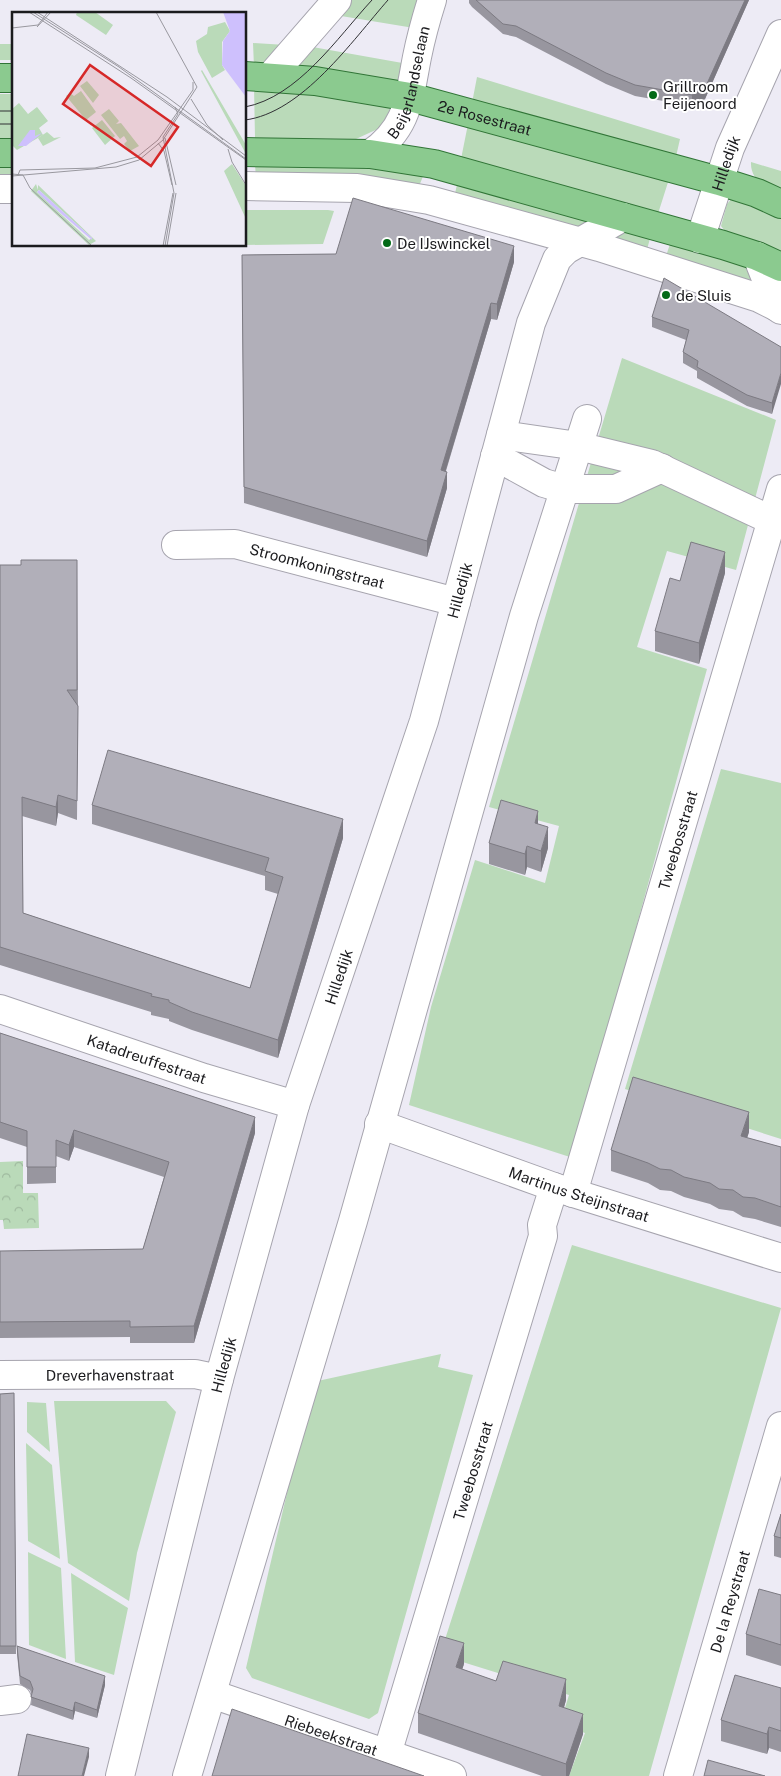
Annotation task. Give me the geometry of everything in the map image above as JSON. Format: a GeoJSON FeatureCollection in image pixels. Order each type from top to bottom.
{"type":"FeatureCollection","features":[{"type":"Feature","properties":{"kind":"main road","name":"2e Rosestraat"},"geometry":{"type":"LineString","coordinates":[[258,77],[315,82],[410,97],[719,181],[757,193],[781,204]]}},
{"type":"Feature","properties":{"kind":"main road"},"geometry":{"type":"LineString","coordinates":[[246,152],[370,154],[434,164],[623,216],[769,261]]}},
{"type":"Feature","properties":{"kind":"street"},"geometry":{"type":"LineString","coordinates":[[258,77],[336,0]]}},
{"type":"Feature","properties":{"kind":"street","name":"Beijerlandselaan"},"geometry":{"type":"LineString","coordinates":[[370,154],[383,146],[396,131],[410,97],[417,58],[432,0]]}},
{"type":"Feature","properties":{"kind":"street","name":"Hilledijk"},"geometry":{"type":"LineString","coordinates":[[700,239],[730,148],[781,34]]}},
{"type":"Feature","properties":{"kind":"street"},"geometry":{"type":"LineString","coordinates":[[246,186],[357,188],[429,200],[655,264],[759,298],[779,309]]}},
{"type":"Feature","properties":{"kind":"street","name":"Hilledijk"},"geometry":{"type":"LineString","coordinates":[[120,1776],[219,1379],[295,1105],[424,721],[531,322],[557,259],[566,250],[623,216]]}},
{"type":"Feature","properties":{"kind":"street"},"geometry":{"type":"LineString","coordinates":[[769,261],[779,309]]}},
{"type":"Feature","properties":{"kind":"street"},"geometry":{"type":"LineString","coordinates":[[187,1776],[353,1221],[524,616],[587,419]]}},
{"type":"Feature","properties":{"kind":"street"},"geometry":{"type":"LineString","coordinates":[[498,446],[578,446],[662,468],[772,520]]}},
{"type":"Feature","properties":{"kind":"street"},"geometry":{"type":"LineString","coordinates":[[498,446],[544,483],[564,489],[616,489],[662,468]]}},
{"type":"Feature","properties":{"kind":"street","name":"Tweebosstraat"},"geometry":{"type":"LineString","coordinates":[[387,1754],[542,1236],[542,1226],[563,1190],[781,489]]}},
{"type":"Feature","properties":{"kind":"street","name":"Stroomkoningstraat"},"geometry":{"type":"LineString","coordinates":[[176,545],[235,544],[456,602]]}},
{"type":"Feature","properties":{"kind":"street","name":"Katadreuffestraat"},"geometry":{"type":"LineString","coordinates":[[0,1009],[204,1078],[295,1105]]}},
{"type":"Feature","properties":{"kind":"street","name":"Martinus Steijnstraat"},"geometry":{"type":"LineString","coordinates":[[379,1124],[563,1190],[781,1258]]}},
{"type":"Feature","properties":{"kind":"street","name":"Dreverhavenstraat"},"geometry":{"type":"LineString","coordinates":[[0,1375],[195,1374],[219,1379]]}},
{"type":"Feature","properties":{"kind":"street","name":"De la Reystraat"},"geometry":{"type":"LineString","coordinates":[[678,1776],[781,1426]]}},
{"type":"Feature","properties":{"kind":"street","name":"Riebeekstraat"},"geometry":{"type":"LineString","coordinates":[[212,1694],[452,1776]]}},
{"type":"Feature","properties":{"kind":"green space"},"geometry":{"type":"Polygon","coordinates":[[[349,0],[421,0],[414,28],[335,15],[349,0]]]}},
{"type":"Feature","properties":{"kind":"green space"},"geometry":{"type":"Polygon","coordinates":[[[253,43],[286,45],[266,63],[254,67],[253,43]]]}},
{"type":"Feature","properties":{"kind":"green space"},"geometry":{"type":"Polygon","coordinates":[[[0,44],[12,44],[12,60],[0,60],[0,44]]]}},
{"type":"Feature","properties":{"kind":"green space"},"geometry":{"type":"Polygon","coordinates":[[[307,46],[408,64],[404,86],[287,72],[307,46]]]}},
{"type":"Feature","properties":{"kind":"green space"},"geometry":{"type":"Polygon","coordinates":[[[477,77],[680,139],[675,161],[472,103],[477,77]]]}},
{"type":"Feature","properties":{"kind":"green space"},"geometry":{"type":"Polygon","coordinates":[[[254,87],[399,102],[382,127],[356,139],[255,138],[254,87]]]}},
{"type":"Feature","properties":{"kind":"green space"},"geometry":{"type":"Polygon","coordinates":[[[0,94],[12,94],[12,140],[0,140],[0,94]]]}},
{"type":"Feature","properties":{"kind":"green space"},"geometry":{"type":"Polygon","coordinates":[[[469,119],[670,176],[656,220],[460,164],[469,119]]]}},
{"type":"Feature","properties":{"kind":"green space"},"geometry":{"type":"Polygon","coordinates":[[[751,162],[781,171],[781,195],[756,179],[751,169],[751,162]]]}},
{"type":"Feature","properties":{"kind":"green space"},"geometry":{"type":"Polygon","coordinates":[[[255,164],[346,164],[424,174],[419,186],[256,179],[255,164]]]}},
{"type":"Feature","properties":{"kind":"green space"},"geometry":{"type":"Polygon","coordinates":[[[12,165],[12,181],[0,181],[0,166],[12,165]]]}},
{"type":"Feature","properties":{"kind":"green space"},"geometry":{"type":"Polygon","coordinates":[[[458,180],[604,221],[579,232],[454,198],[458,180]]]}},
{"type":"Feature","properties":{"kind":"green space"},"geometry":{"type":"Polygon","coordinates":[[[733,197],[781,212],[781,259],[740,243],[726,233],[721,226],[727,204],[733,197]]]}},
{"type":"Feature","properties":{"kind":"green space"},"geometry":{"type":"Polygon","coordinates":[[[246,210],[334,211],[323,244],[246,245],[246,210]]]}},
{"type":"Feature","properties":{"kind":"green space"},"geometry":{"type":"Polygon","coordinates":[[[628,231],[651,235],[646,253],[603,240],[628,231]]]}},
{"type":"Feature","properties":{"kind":"green space"},"geometry":{"type":"Polygon","coordinates":[[[671,241],[751,264],[761,288],[665,259],[671,241]]]}},
{"type":"Feature","properties":{"kind":"green space"},"geometry":{"type":"Polygon","coordinates":[[[622,358],[776,420],[736,570],[667,551],[637,647],[707,669],[573,1158],[409,1105],[431,1007],[475,860],[545,883],[559,826],[489,807],[622,358]]]}},
{"type":"Feature","properties":{"kind":"green space"},"geometry":{"type":"Polygon","coordinates":[[[721,769],[781,783],[781,1139],[625,1089],[721,769]]]}},
{"type":"Feature","properties":{"kind":"green space"},"geometry":{"type":"Polygon","coordinates":[[[23,1161],[23,1193],[38,1193],[39,1228],[4,1229],[3,1220],[0,1220],[0,1162],[23,1161]]]}},
{"type":"Feature","properties":{"kind":"green space"},"geometry":{"type":"Polygon","coordinates":[[[572,1245],[781,1308],[649,1776],[569,1776],[585,1733],[560,1724],[569,1695],[440,1655],[572,1245]]]}},
{"type":"Feature","properties":{"kind":"green space"},"geometry":{"type":"Polygon","coordinates":[[[441,1354],[438,1367],[473,1375],[378,1713],[369,1719],[252,1678],[246,1668],[313,1382],[441,1354]]]}},
{"type":"Feature","properties":{"kind":"green space"},"geometry":{"type":"Polygon","coordinates":[[[54,1401],[166,1401],[176,1412],[137,1553],[129,1601],[68,1563],[54,1401]]]}},
{"type":"Feature","properties":{"kind":"green space"},"geometry":{"type":"Polygon","coordinates":[[[27,1402],[46,1403],[50,1452],[27,1432],[27,1402]]]}},
{"type":"Feature","properties":{"kind":"green space"},"geometry":{"type":"Polygon","coordinates":[[[26,1443],[52,1465],[60,1559],[28,1541],[26,1443]]]}},
{"type":"Feature","properties":{"kind":"green space"},"geometry":{"type":"Polygon","coordinates":[[[28,1552],[61,1568],[66,1659],[29,1645],[28,1552]]]}},
{"type":"Feature","properties":{"kind":"green space"},"geometry":{"type":"Polygon","coordinates":[[[71,1573],[128,1608],[114,1675],[75,1662],[71,1573]]]}},
{"type":"Feature","properties":{"kind":"building"},"geometry":{"type":"Polygon","coordinates":[[[476,0],[745,0],[705,88],[692,95],[635,85],[606,73],[516,26],[503,24],[476,0]]]}},
{"type":"Feature","properties":{"kind":"building"},"geometry":{"type":"Polygon","coordinates":[[[353,198],[514,246],[497,304],[491,303],[441,470],[447,472],[427,541],[244,487],[242,255],[336,254],[353,198]]]}},
{"type":"Feature","properties":{"kind":"building"},"geometry":{"type":"Polygon","coordinates":[[[664,278],[781,347],[781,373],[772,403],[747,395],[697,367],[698,361],[683,352],[689,330],[652,317],[664,278]]]}},
{"type":"Feature","properties":{"kind":"building"},"geometry":{"type":"Polygon","coordinates":[[[691,542],[725,552],[699,643],[655,631],[670,578],[680,581],[691,542]]]}},
{"type":"Feature","properties":{"kind":"building"},"geometry":{"type":"Polygon","coordinates":[[[21,560],[77,560],[77,690],[67,690],[78,706],[77,801],[58,795],[56,807],[22,797],[23,913],[250,988],[283,877],[265,871],[269,858],[92,805],[108,750],[343,819],[278,1040],[192,1012],[169,1002],[169,1000],[151,996],[152,994],[0,947],[0,565],[21,565],[21,560]]]}},
{"type":"Feature","properties":{"kind":"building"},"geometry":{"type":"Polygon","coordinates":[[[501,800],[538,811],[535,823],[548,827],[541,851],[527,846],[525,854],[489,843],[501,800]]]}},
{"type":"Feature","properties":{"kind":"building"},"geometry":{"type":"Polygon","coordinates":[[[0,1033],[255,1117],[194,1326],[130,1327],[130,1321],[0,1322],[0,1251],[143,1249],[169,1162],[74,1130],[69,1145],[56,1140],[56,1167],[27,1167],[27,1131],[0,1122],[0,1033]]]}},
{"type":"Feature","properties":{"kind":"building"},"geometry":{"type":"Polygon","coordinates":[[[633,1077],[749,1112],[741,1136],[781,1147],[781,1207],[755,1198],[743,1197],[733,1190],[719,1189],[710,1183],[684,1177],[671,1170],[660,1169],[611,1150],[633,1077]]]}},
{"type":"Feature","properties":{"kind":"building"},"geometry":{"type":"Polygon","coordinates":[[[14,1393],[16,1646],[0,1646],[0,1394],[14,1393]]]}},
{"type":"Feature","properties":{"kind":"building"},"geometry":{"type":"Polygon","coordinates":[[[781,1514],[781,1538],[774,1536],[781,1514]]]}},
{"type":"Feature","properties":{"kind":"building"},"geometry":{"type":"Polygon","coordinates":[[[759,1589],[781,1595],[781,1645],[746,1634],[759,1589]]]}},
{"type":"Feature","properties":{"kind":"building"},"geometry":{"type":"Polygon","coordinates":[[[440,1636],[464,1643],[456,1667],[496,1681],[503,1661],[566,1679],[559,1706],[583,1714],[566,1764],[418,1713],[440,1636]]]}},
{"type":"Feature","properties":{"kind":"building"},"geometry":{"type":"Polygon","coordinates":[[[17,1646],[105,1676],[97,1710],[75,1702],[73,1711],[31,1697],[33,1689],[30,1681],[20,1676],[17,1646]]]}},
{"type":"Feature","properties":{"kind":"building"},"geometry":{"type":"Polygon","coordinates":[[[735,1675],[781,1688],[781,1731],[769,1727],[767,1734],[721,1720],[735,1675]]]}},
{"type":"Feature","properties":{"kind":"building"},"geometry":{"type":"Polygon","coordinates":[[[232,1709],[424,1776],[212,1776],[232,1709]]]}},
{"type":"Feature","properties":{"kind":"building"},"geometry":{"type":"Polygon","coordinates":[[[27,1734],[89,1748],[82,1776],[18,1776],[27,1734]]]}},
{"type":"Feature","properties":{"kind":"building"},"geometry":{"type":"Polygon","coordinates":[[[708,1760],[765,1776],[704,1776],[708,1760]]]}},
{"type":"Feature","properties":{"kind":"tram line"},"geometry":{"type":"LineString","coordinates":[[246,107],[264,101],[299,79],[330,48],[372,0]]}},
{"type":"Feature","properties":{"kind":"tram line"},"geometry":{"type":"LineString","coordinates":[[246,120],[266,115],[306,90],[342,54],[388,0]]}},
{"type":"Feature","properties":{"kind":"tram line"},"geometry":{"type":"LineString","coordinates":[[0,111],[12,111]]}},
{"type":"Feature","properties":{"kind":"tram line"},"geometry":{"type":"LineString","coordinates":[[0,124],[12,124]]}},
{"type":"Feature","properties":{"kind":"place","name":"Grillroom Feijenoord"},"geometry":{"type":"Point","coordinates":[653,95]}},
{"type":"Feature","properties":{"kind":"place","name":"De IJswinckel"},"geometry":{"type":"Point","coordinates":[387,243]}},
{"type":"Feature","properties":{"kind":"place","name":"de Sluis"},"geometry":{"type":"Point","coordinates":[666,295]}}]}
